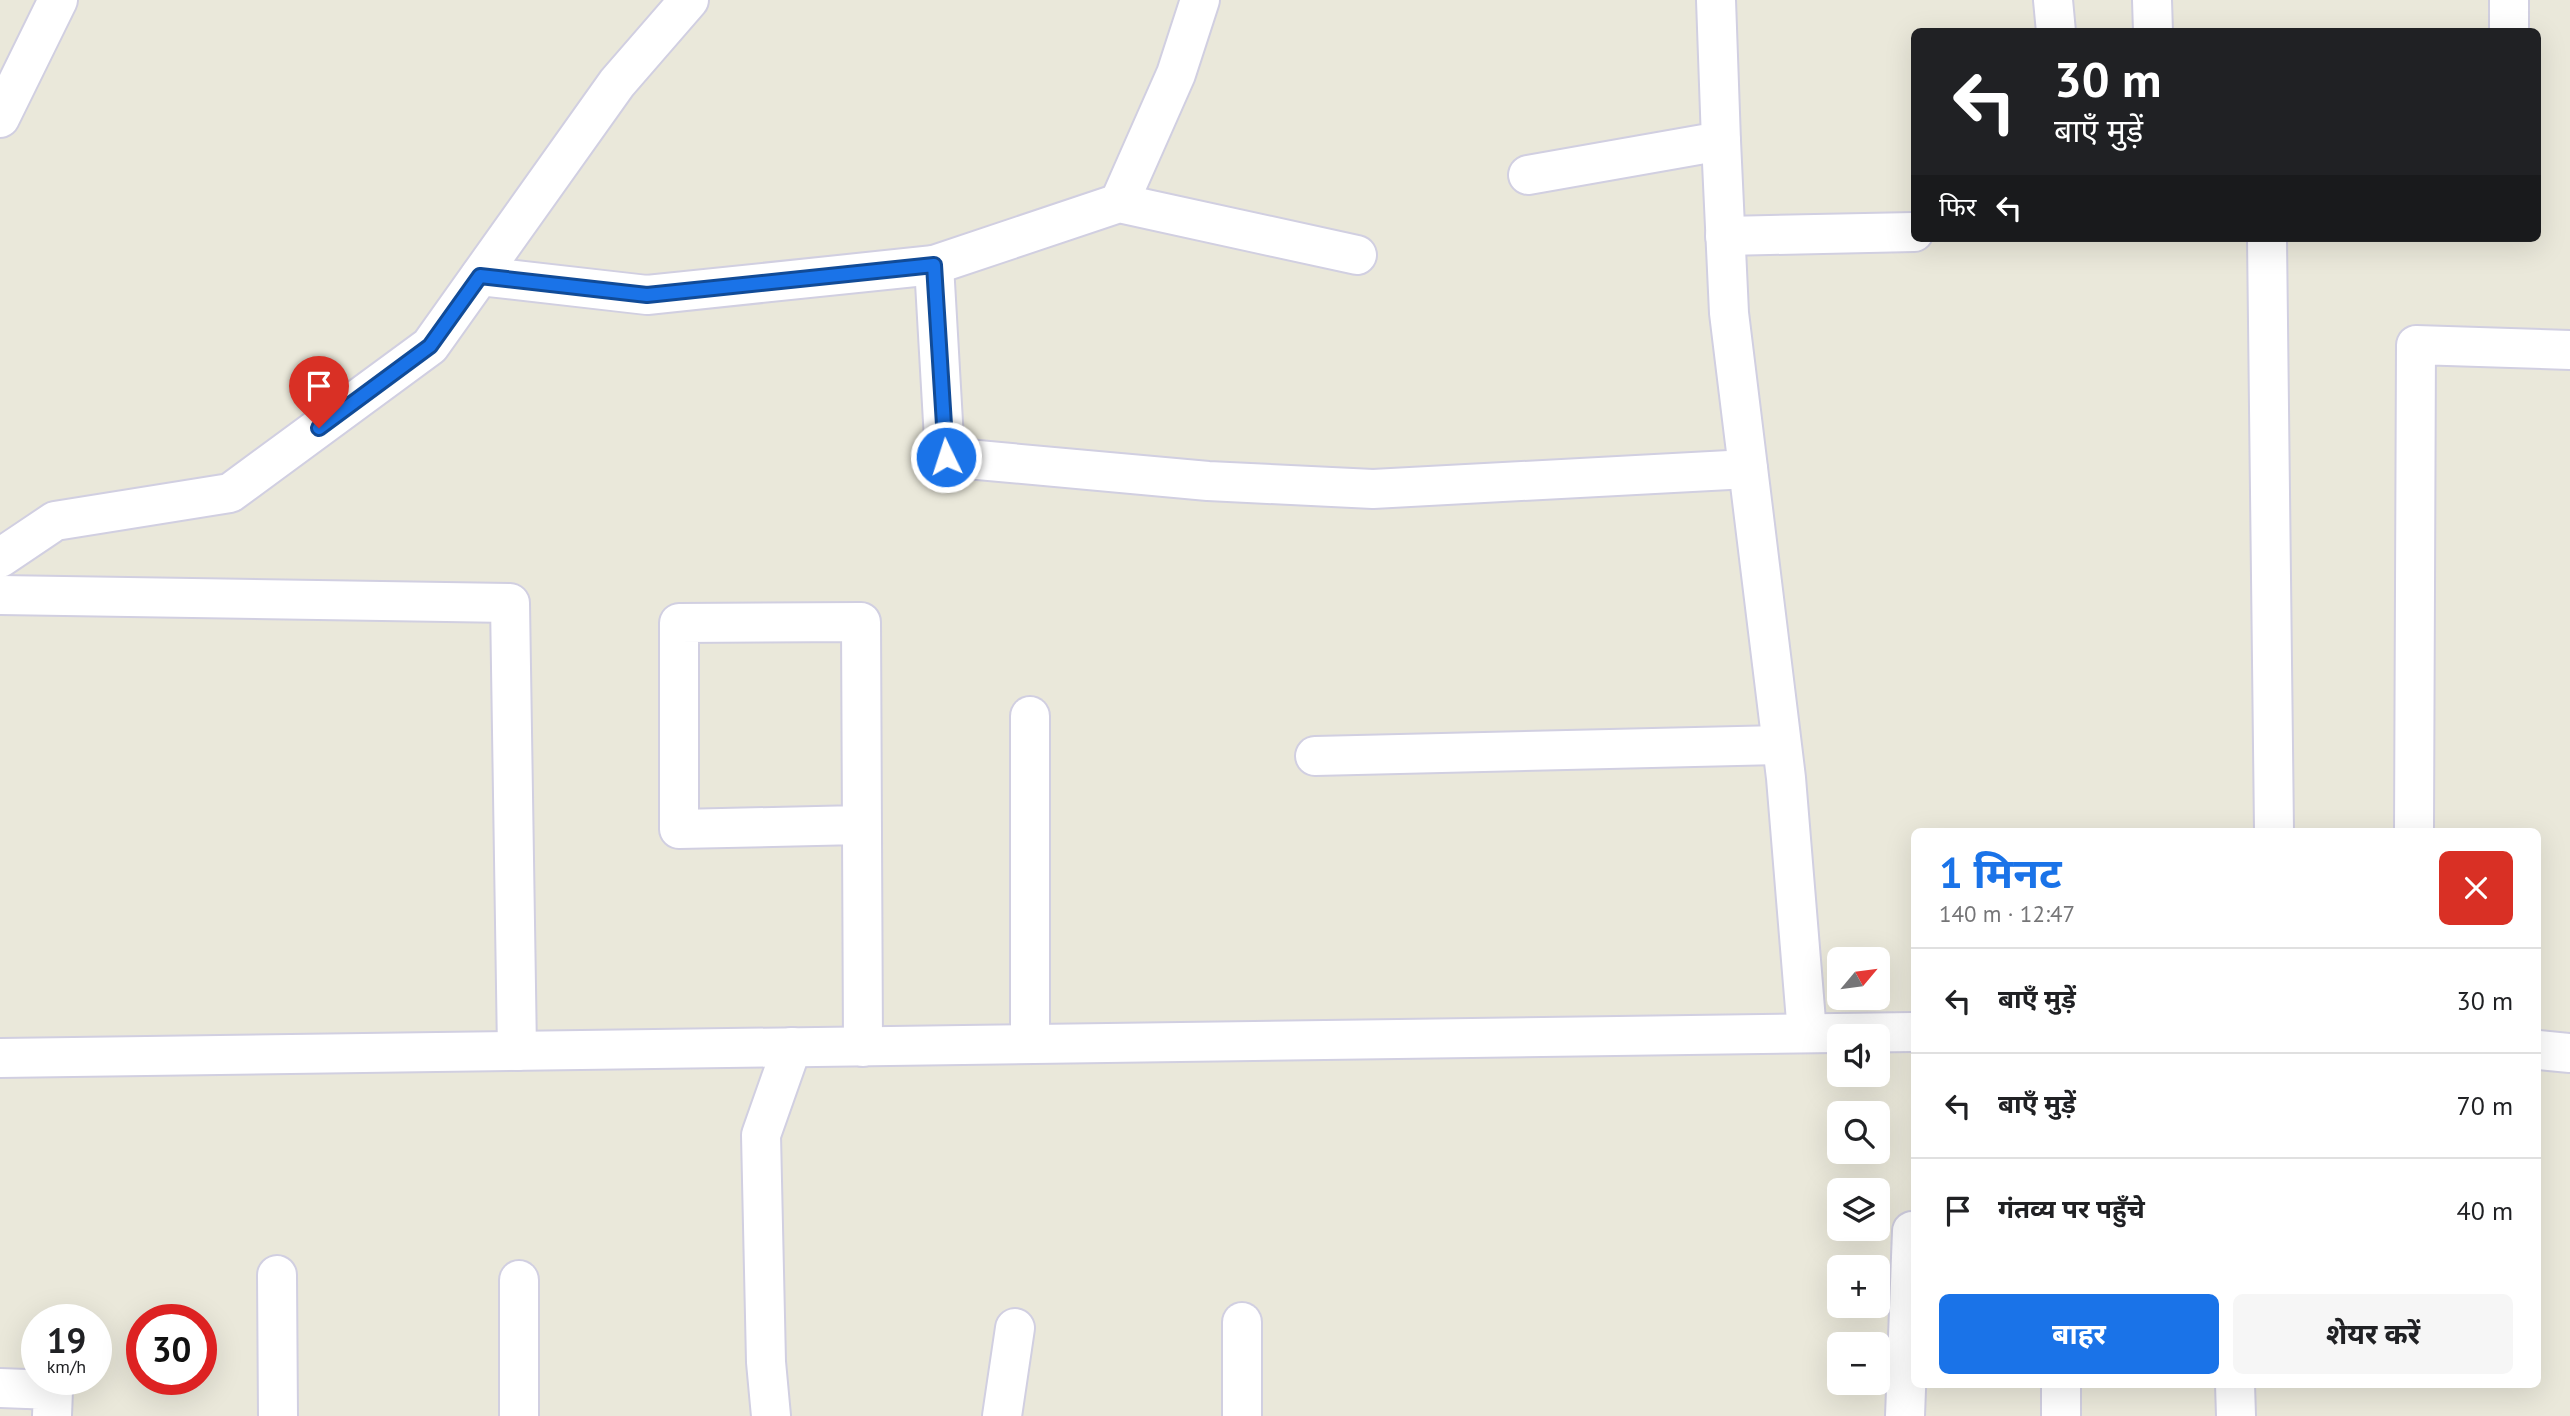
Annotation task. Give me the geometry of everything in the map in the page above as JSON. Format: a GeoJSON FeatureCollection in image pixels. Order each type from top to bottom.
{"type":"FeatureCollection","features":[{"type":"Feature","properties":{"kind":"street"},"geometry":{"type":"LineString","coordinates":[[0,118],[58,0]]}},
{"type":"Feature","properties":{"kind":"street"},"geometry":{"type":"LineString","coordinates":[[0,558],[55,521],[230,494],[430,346],[617,83],[689,0]]}},
{"type":"Feature","properties":{"kind":"street"},"geometry":{"type":"LineString","coordinates":[[1119,203],[1177,75],[1200,0]]}},
{"type":"Feature","properties":{"kind":"street"},"geometry":{"type":"LineString","coordinates":[[1716,0],[1729,313],[1782,745],[1807,1033]]}},
{"type":"Feature","properties":{"kind":"street"},"geometry":{"type":"LineString","coordinates":[[2053,0],[2056,28]]}},
{"type":"Feature","properties":{"kind":"street"},"geometry":{"type":"LineString","coordinates":[[2152,0],[2153,28]]}},
{"type":"Feature","properties":{"kind":"street"},"geometry":{"type":"LineString","coordinates":[[2509,0],[2509,28]]}},
{"type":"Feature","properties":{"kind":"street"},"geometry":{"type":"LineString","coordinates":[[1528,175],[1721,141]]}},
{"type":"Feature","properties":{"kind":"street"},"geometry":{"type":"LineString","coordinates":[[480,276],[647,295],[934,265],[1119,203],[1357,255]]}},
{"type":"Feature","properties":{"kind":"street"},"geometry":{"type":"LineString","coordinates":[[1725,236],[1911,232]]}},
{"type":"Feature","properties":{"kind":"street"},"geometry":{"type":"LineString","coordinates":[[2267,242],[2274,828]]}},
{"type":"Feature","properties":{"kind":"street"},"geometry":{"type":"LineString","coordinates":[[934,265],[946,457],[1208,481],[1373,489],[1748,469]]}},
{"type":"Feature","properties":{"kind":"street"},"geometry":{"type":"LineString","coordinates":[[2414,828],[2416,345],[2570,350]]}},
{"type":"Feature","properties":{"kind":"street"},"geometry":{"type":"LineString","coordinates":[[0,595],[510,603],[517,1051]]}},
{"type":"Feature","properties":{"kind":"street"},"geometry":{"type":"LineString","coordinates":[[860,825],[679,829],[679,623],[861,622],[863,1046]]}},
{"type":"Feature","properties":{"kind":"street"},"geometry":{"type":"LineString","coordinates":[[1030,716],[1030,1044]]}},
{"type":"Feature","properties":{"kind":"street"},"geometry":{"type":"LineString","coordinates":[[1315,756],[1782,745]]}},
{"type":"Feature","properties":{"kind":"street"},"geometry":{"type":"LineString","coordinates":[[0,1058],[1911,1032]]}},
{"type":"Feature","properties":{"kind":"street"},"geometry":{"type":"LineString","coordinates":[[771,1416],[766,1362],[761,1135],[792,1047]]}},
{"type":"Feature","properties":{"kind":"street"},"geometry":{"type":"LineString","coordinates":[[2541,1050],[2570,1053]]}},
{"type":"Feature","properties":{"kind":"street"},"geometry":{"type":"LineString","coordinates":[[1905,1416],[1911,1257]]}},
{"type":"Feature","properties":{"kind":"street"},"geometry":{"type":"LineString","coordinates":[[277,1275],[278,1416]]}},
{"type":"Feature","properties":{"kind":"street"},"geometry":{"type":"LineString","coordinates":[[519,1280],[519,1416]]}},
{"type":"Feature","properties":{"kind":"street"},"geometry":{"type":"LineString","coordinates":[[1242,1322],[1242,1416]]}},
{"type":"Feature","properties":{"kind":"street"},"geometry":{"type":"LineString","coordinates":[[1002,1416],[1015,1328]]}},
{"type":"Feature","properties":{"kind":"street"},"geometry":{"type":"LineString","coordinates":[[0,1388],[53,1390],[52,1416]]}},
{"type":"Feature","properties":{"kind":"street"},"geometry":{"type":"LineString","coordinates":[[2061,1416],[2062,1388]]}},
{"type":"Feature","properties":{"kind":"street"},"geometry":{"type":"LineString","coordinates":[[2235,1388],[2236,1416]]}},
{"type":"Feature","properties":{"kind":"route"},"geometry":{"type":"LineString","coordinates":[[319,428],[430,346],[480,276],[647,295],[934,265],[946,457]]}}]}
